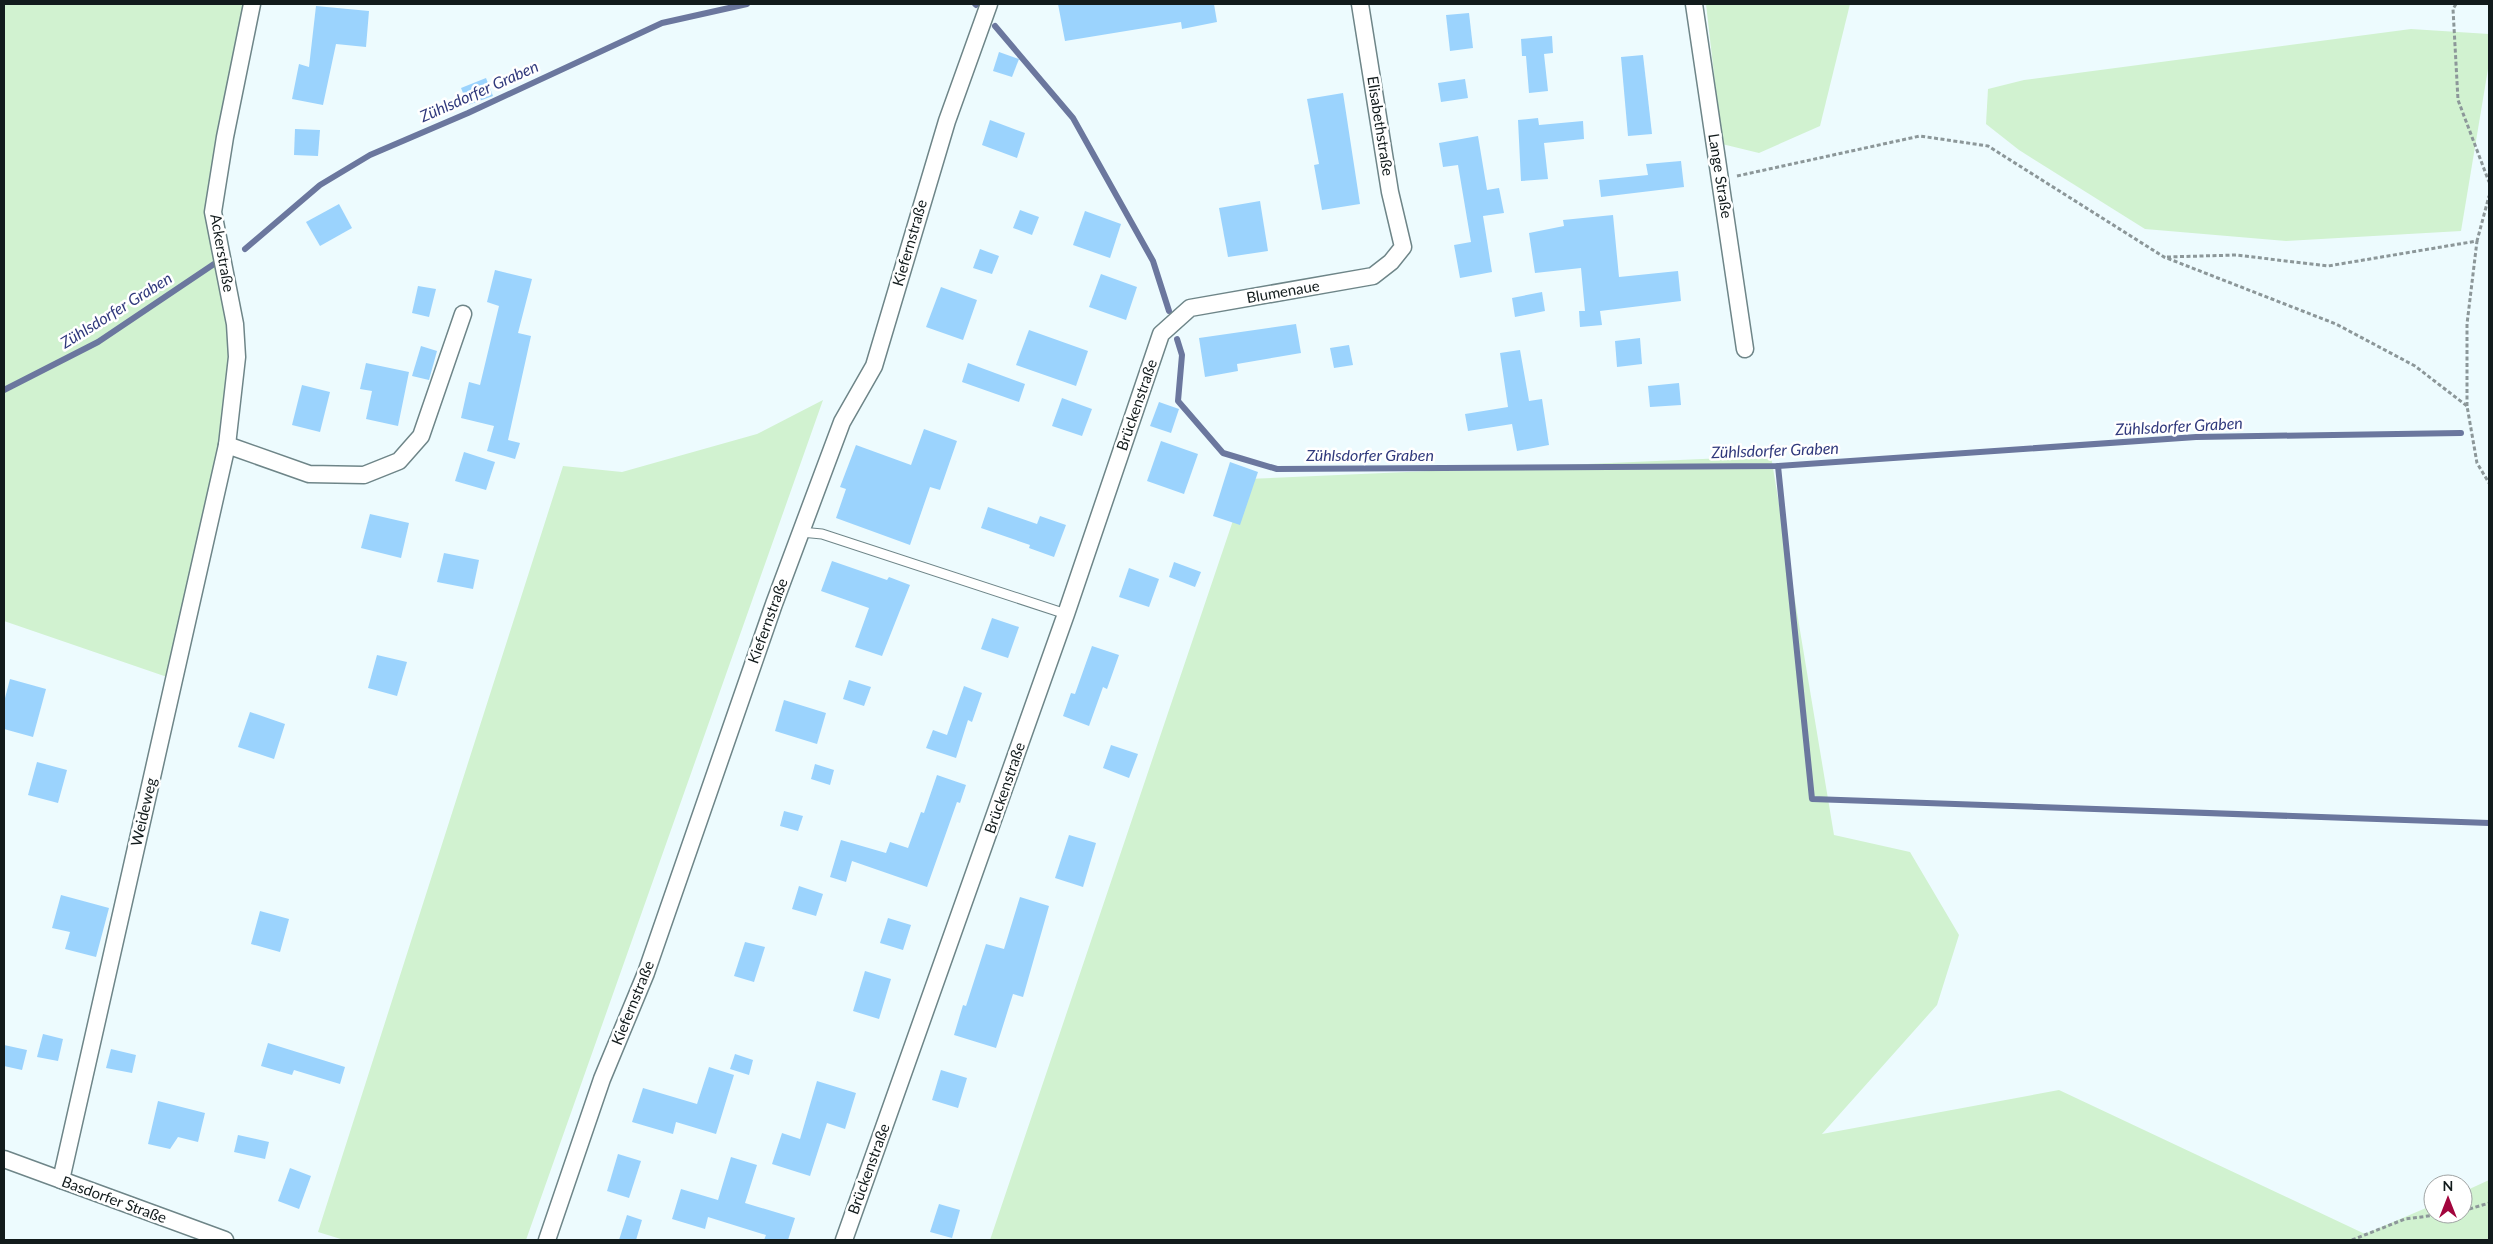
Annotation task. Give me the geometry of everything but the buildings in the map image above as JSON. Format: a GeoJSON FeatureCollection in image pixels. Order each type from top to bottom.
{"type":"FeatureCollection","features":[{"type":"Feature","properties":{"kind":"street","name":"Ackerstraße"},"geometry":{"type":"LineString","coordinates":[[227,445],[237,357],[235,324],[213,212],[225,137],[252,4]]}},
{"type":"Feature","properties":{"kind":"street","name":"Kiefernstraße"},"geometry":{"type":"LineString","coordinates":[[547,1240],[602,1079],[646,973],[699,815],[842,422],[874,366],[947,121],[989,4]]}},
{"type":"Feature","properties":{"kind":"street","name":"Elisabethstraße"},"geometry":{"type":"LineString","coordinates":[[1360,4],[1390,192],[1403,247]]}},
{"type":"Feature","properties":{"kind":"street","name":"Lange Straße"},"geometry":{"type":"LineString","coordinates":[[1694,4],[1745,349]]}},
{"type":"Feature","properties":{"kind":"street","name":"Blumenaue"},"geometry":{"type":"LineString","coordinates":[[1160,334],[1190,308],[1374,276],[1391,262],[1403,247]]}},
{"type":"Feature","properties":{"kind":"street"},"geometry":{"type":"LineString","coordinates":[[227,445],[309,474],[364,475],[399,461],[421,436],[463,314]]}},
{"type":"Feature","properties":{"kind":"street","name":"Brückenstraße"},"geometry":{"type":"LineString","coordinates":[[844,1240],[1066,614],[1160,334]]}},
{"type":"Feature","properties":{"kind":"street","name":"Weideweg"},"geometry":{"type":"LineString","coordinates":[[61,1180],[227,445]]}},
{"type":"Feature","properties":{"kind":"street","name":"Basdorfer Straße"},"geometry":{"type":"LineString","coordinates":[[4,1159],[225,1240]]}},
{"type":"Feature","properties":{"kind":"lane"},"geometry":{"type":"LineString","coordinates":[[801,532],[822,534],[1066,614]]}},
{"type":"Feature","properties":{"kind":"path"},"geometry":{"type":"LineString","coordinates":[[2456,4],[2454,9],[2458,100],[2489,182]]}},
{"type":"Feature","properties":{"kind":"path"},"geometry":{"type":"LineString","coordinates":[[1719,180],[1920,136],[1988,146],[2164,257],[2336,324],[2415,366],[2467,406]]}},
{"type":"Feature","properties":{"kind":"path"},"geometry":{"type":"LineString","coordinates":[[2489,196],[2477,241],[2467,324],[2467,406],[2477,463],[2489,483]]}},
{"type":"Feature","properties":{"kind":"path"},"geometry":{"type":"LineString","coordinates":[[2164,257],[2236,255],[2328,266],[2477,241]]}},
{"type":"Feature","properties":{"kind":"path"},"geometry":{"type":"LineString","coordinates":[[2473,1207],[2489,1203]]}},
{"type":"Feature","properties":{"kind":"path"},"geometry":{"type":"LineString","coordinates":[[2352,1240],[2405,1220],[2423,1217]]}},
{"type":"Feature","properties":{"kind":"green space"},"geometry":{"type":"Polygon","coordinates":[[[4,4],[252,4],[213,212],[233,358],[222,444],[170,678],[4,621],[4,4]]]}},
{"type":"Feature","properties":{"kind":"green space"},"geometry":{"type":"Polygon","coordinates":[[[1706,4],[1850,4],[1820,126],[1759,153],[1722,144],[1706,4]]]}},
{"type":"Feature","properties":{"kind":"green space"},"geometry":{"type":"Polygon","coordinates":[[[2411,29],[2489,34],[2489,63],[2461,231],[2286,241],[2145,229],[2019,150],[1986,124],[1988,89],[2024,80],[2411,29]]]}},
{"type":"Feature","properties":{"kind":"green space"},"geometry":{"type":"Polygon","coordinates":[[[823,400],[526,1240],[344,1240],[318,1232],[563,466],[622,472],[757,434],[823,400]]]}},
{"type":"Feature","properties":{"kind":"green space"},"geometry":{"type":"Polygon","coordinates":[[[1771,456],[1834,835],[1910,852],[1959,935],[1937,1005],[1822,1134],[2059,1090],[2365,1234],[2423,1209],[2423,1224],[2473,1224],[2473,1187],[2489,1180],[2489,1240],[990,1240],[1247,479],[1771,456]]]}},
{"type":"Feature","properties":{"kind":"waterway","name":"Zühlsdorfer Graben"},"geometry":{"type":"LineString","coordinates":[[245,249],[320,185],[370,155],[468,113],[662,23],[747,4]]}},
{"type":"Feature","properties":{"kind":"waterway","name":"Zühlsdorfer Graben"},"geometry":{"type":"LineString","coordinates":[[995,26],[1073,118],[1153,261],[1169,311]]}},
{"type":"Feature","properties":{"kind":"waterway","name":"Zühlsdorfer Graben"},"geometry":{"type":"LineString","coordinates":[[4,390],[98,342],[214,264]]}},
{"type":"Feature","properties":{"kind":"waterway","name":"Zühlsdorfer Graben"},"geometry":{"type":"LineString","coordinates":[[1177,339],[1182,355],[1178,401],[1223,453],[1277,469],[1778,466],[2196,437],[2461,433]]}},
{"type":"Feature","properties":{"kind":"waterway"},"geometry":{"type":"LineString","coordinates":[[1778,466],[1812,799],[2489,823]]}}]}
